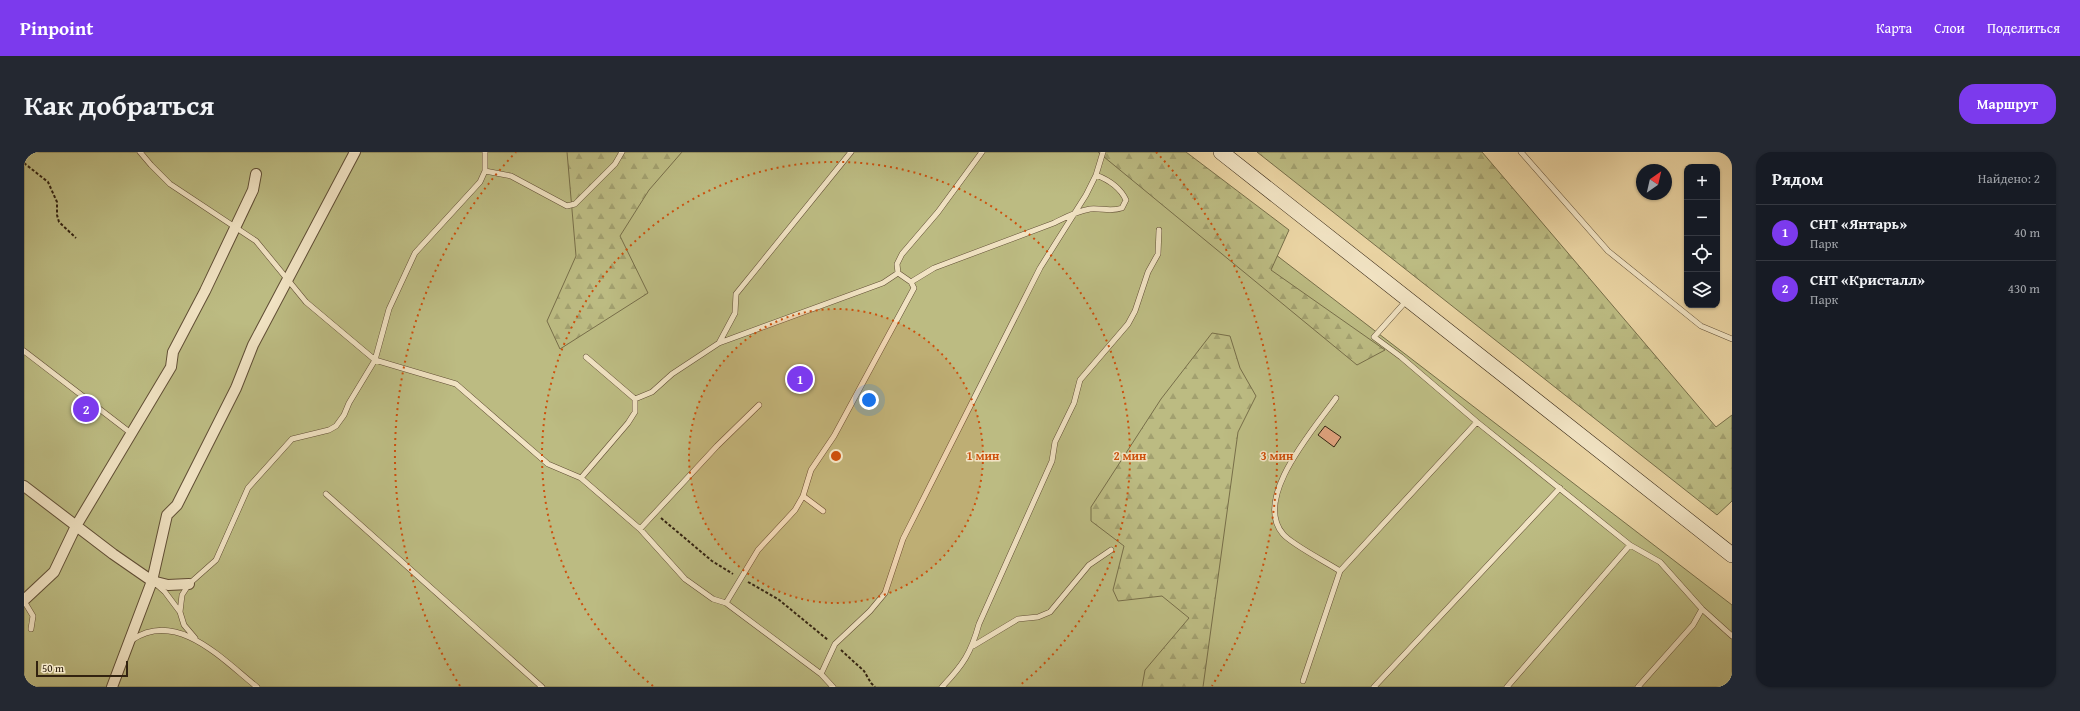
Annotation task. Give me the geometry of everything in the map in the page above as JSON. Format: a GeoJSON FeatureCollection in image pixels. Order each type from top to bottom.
{"type":"FeatureCollection","features":[{"type":"Feature","properties":{"kind":"main road"},"geometry":{"type":"LineString","coordinates":[[1221,152],[1732,555]]}},
{"type":"Feature","properties":{"kind":"street"},"geometry":{"type":"LineString","coordinates":[[112,687],[152,581],[168,515],[177,505],[233,395],[253,345],[286,279],[355,152]]}},
{"type":"Feature","properties":{"kind":"street"},"geometry":{"type":"LineString","coordinates":[[24,601],[54,572],[76,526],[172,367],[173,352],[205,291],[253,190],[256,174]]}},
{"type":"Feature","properties":{"kind":"street"},"geometry":{"type":"LineString","coordinates":[[24,486],[152,581],[168,585],[189,584]]}},
{"type":"Feature","properties":{"kind":"lane"},"geometry":{"type":"LineString","coordinates":[[140,152],[150,165],[170,184],[256,242],[265,250],[286,279],[306,302],[375,360],[456,384],[548,464],[581,478],[640,529],[685,579],[713,599],[726,603],[820,674],[833,687]]}},
{"type":"Feature","properties":{"kind":"lane"},"geometry":{"type":"LineString","coordinates":[[180,612],[182,595],[189,584],[216,560],[248,488],[292,439],[336,426],[375,360],[389,309],[416,253],[480,182],[484,171],[485,152]]}},
{"type":"Feature","properties":{"kind":"lane"},"geometry":{"type":"LineString","coordinates":[[484,171],[511,176],[567,206],[575,204],[615,164],[622,152]]}},
{"type":"Feature","properties":{"kind":"lane"},"geometry":{"type":"LineString","coordinates":[[719,343],[735,312],[736,294],[851,152]]}},
{"type":"Feature","properties":{"kind":"lane"},"geometry":{"type":"LineString","coordinates":[[726,603],[758,550],[795,510],[803,496],[811,470],[834,436],[914,288],[911,282],[898,273],[897,264],[902,254],[938,212],[982,152]]}},
{"type":"Feature","properties":{"kind":"lane"},"geometry":{"type":"LineString","coordinates":[[820,674],[835,644],[870,611],[885,593],[903,539],[1040,268],[1072,214],[1086,195],[1096,175],[1103,152]]}},
{"type":"Feature","properties":{"kind":"lane"},"geometry":{"type":"LineString","coordinates":[[1521,152],[1608,251],[1701,326],[1732,339]]}},
{"type":"Feature","properties":{"kind":"lane"},"geometry":{"type":"LineString","coordinates":[[911,282],[934,268],[1054,223],[1072,214],[1091,209],[1114,211],[1122,208],[1126,200],[1122,191],[1108,180],[1096,175]]}},
{"type":"Feature","properties":{"kind":"lane"},"geometry":{"type":"LineString","coordinates":[[942,687],[960,668],[973,646],[979,624],[1052,461],[1055,442],[1074,403],[1080,380],[1128,324],[1148,272],[1158,254],[1160,230]]}},
{"type":"Feature","properties":{"kind":"lane"},"geometry":{"type":"LineString","coordinates":[[635,400],[652,392],[672,374],[719,343],[883,283],[898,273]]}},
{"type":"Feature","properties":{"kind":"lane"},"geometry":{"type":"LineString","coordinates":[[1408,299],[1374,337],[1401,357],[1477,422],[1630,545],[1660,562],[1702,609],[1732,636]]}},
{"type":"Feature","properties":{"kind":"lane"},"geometry":{"type":"LineString","coordinates":[[24,351],[132,434]]}},
{"type":"Feature","properties":{"kind":"lane"},"geometry":{"type":"LineString","coordinates":[[581,478],[635,412],[635,400],[586,357]]}},
{"type":"Feature","properties":{"kind":"lane"},"geometry":{"type":"LineString","coordinates":[[1336,398],[1290,463],[1281,482],[1275,504],[1277,524],[1284,535],[1340,571]]}},
{"type":"Feature","properties":{"kind":"lane"},"geometry":{"type":"LineString","coordinates":[[640,529],[654,512],[759,405]]}},
{"type":"Feature","properties":{"kind":"lane"},"geometry":{"type":"LineString","coordinates":[[1303,681],[1340,571],[1477,422]]}},
{"type":"Feature","properties":{"kind":"lane"},"geometry":{"type":"LineString","coordinates":[[1374,687],[1560,488]]}},
{"type":"Feature","properties":{"kind":"lane"},"geometry":{"type":"LineString","coordinates":[[326,494],[542,687]]}},
{"type":"Feature","properties":{"kind":"lane"},"geometry":{"type":"LineString","coordinates":[[803,496],[823,511]]}},
{"type":"Feature","properties":{"kind":"lane"},"geometry":{"type":"LineString","coordinates":[[1507,687],[1630,545]]}},
{"type":"Feature","properties":{"kind":"lane"},"geometry":{"type":"LineString","coordinates":[[973,646],[1018,619],[1038,618],[1050,612],[1089,565],[1111,550]]}},
{"type":"Feature","properties":{"kind":"lane"},"geometry":{"type":"LineString","coordinates":[[152,581],[165,592],[180,612],[184,625],[195,638],[257,687]]}},
{"type":"Feature","properties":{"kind":"lane"},"geometry":{"type":"LineString","coordinates":[[24,601],[33,616],[31,629]]}},
{"type":"Feature","properties":{"kind":"lane"},"geometry":{"type":"LineString","coordinates":[[1638,687],[1694,625],[1702,609]]}},
{"type":"Feature","properties":{"kind":"lane"},"geometry":{"type":"LineString","coordinates":[[130,641],[143,632],[154,630],[175,631],[195,638]]}},
{"type":"Feature","properties":{"kind":"path"},"geometry":{"type":"LineString","coordinates":[[24,163],[48,182],[57,202],[57,216],[59,222],[76,238]]}},
{"type":"Feature","properties":{"kind":"path"},"geometry":{"type":"LineString","coordinates":[[654,512],[712,561],[778,599],[824,638],[835,644],[864,671],[871,684],[875,687]]}},
{"type":"Feature","properties":{"kind":"green space"},"geometry":{"type":"Polygon","coordinates":[[[24,152],[1142,152],[1732,605],[1732,687],[24,687],[24,152]]]}},
{"type":"Feature","properties":{"kind":"green space"},"geometry":{"type":"Polygon","coordinates":[[[567,152],[682,152],[649,190],[620,236],[648,293],[560,349],[547,321],[576,256],[567,152]]]}},
{"type":"Feature","properties":{"kind":"green space"},"geometry":{"type":"Polygon","coordinates":[[[1098,152],[1186,152],[1289,230],[1271,270],[1385,350],[1357,365],[1098,152]]]}},
{"type":"Feature","properties":{"kind":"green space"},"geometry":{"type":"Polygon","coordinates":[[[1257,152],[1482,152],[1716,427],[1732,415],[1732,501],[1717,515],[1257,152]]]}},
{"type":"Feature","properties":{"kind":"green space"},"geometry":{"type":"Polygon","coordinates":[[[1212,333],[1230,336],[1240,368],[1256,396],[1238,432],[1203,687],[1142,687],[1145,670],[1189,618],[1162,596],[1118,601],[1113,590],[1124,546],[1091,521],[1091,507],[1161,399],[1212,333]]]}},
{"type":"Feature","properties":{"kind":"building"},"geometry":{"type":"Polygon","coordinates":[[[1325,426],[1341,437],[1334,447],[1318,435],[1325,426]]]}},
{"type":"Feature","properties":{"kind":"place","name":"СНТ «Янтарь»"},"geometry":{"type":"Point","coordinates":[800,379]}},
{"type":"Feature","properties":{"kind":"place","name":"СНТ «Кристалл»"},"geometry":{"type":"Point","coordinates":[86,409]}}]}
